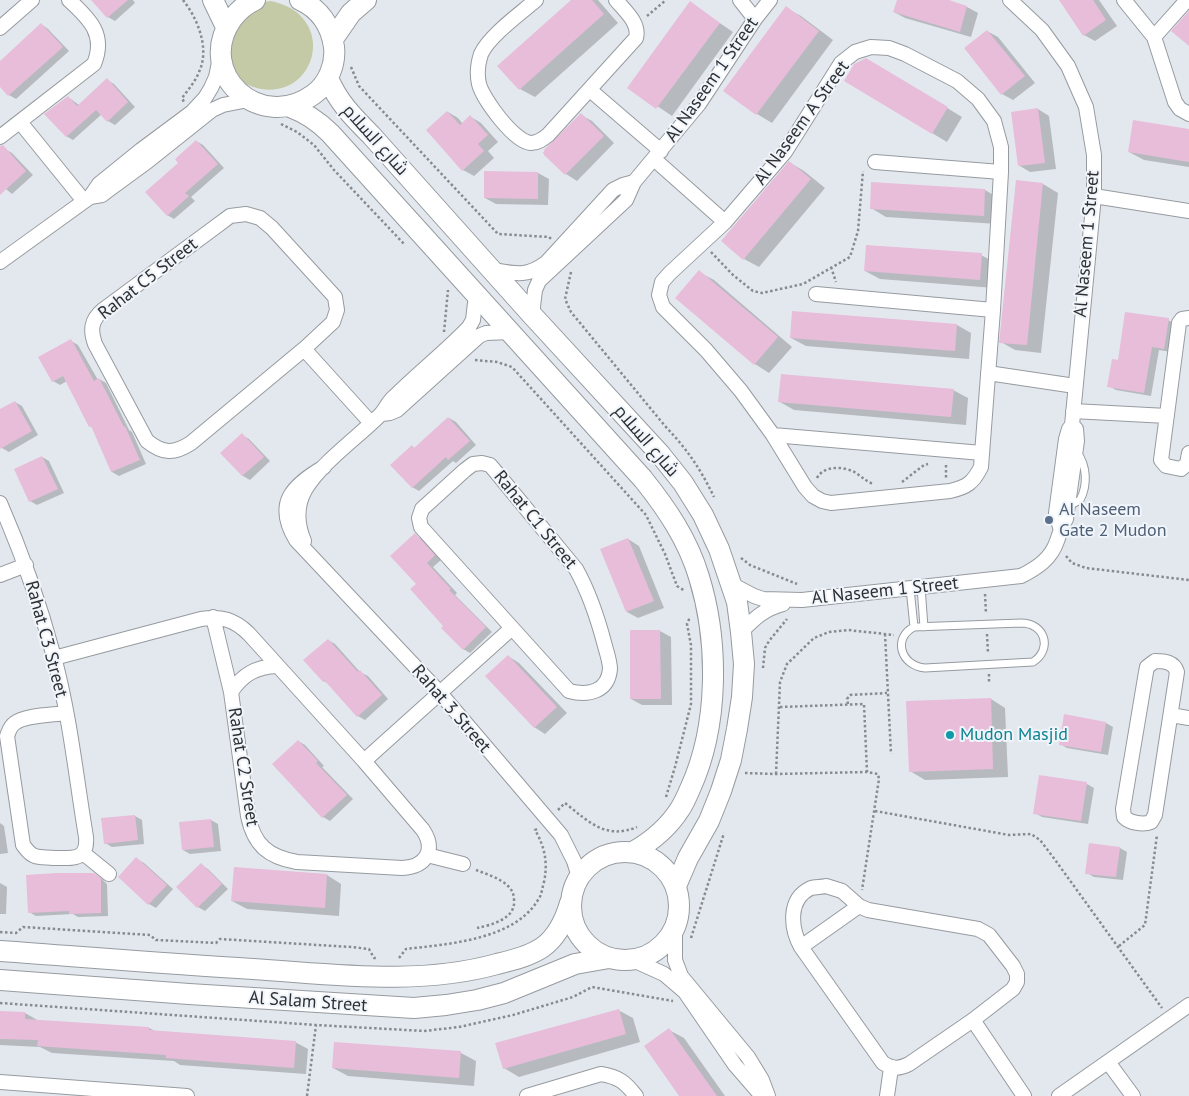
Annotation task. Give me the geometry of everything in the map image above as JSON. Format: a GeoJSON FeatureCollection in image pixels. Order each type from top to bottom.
{"type":"FeatureCollection","features":[{"type":"Feature","properties":{"kind":"street"},"geometry":{"type":"LineString","coordinates":[[0,28],[32,0]]}},
{"type":"Feature","properties":{"kind":"street"},"geometry":{"type":"LineString","coordinates":[[0,137],[94,64],[99,51],[98,37],[92,25],[69,0]]}},
{"type":"Feature","properties":{"kind":"street"},"geometry":{"type":"LineString","coordinates":[[214,0],[226,27]]}},
{"type":"Feature","properties":{"kind":"street"},"geometry":{"type":"LineString","coordinates":[[144,156],[205,98],[216,77],[226,27],[236,13],[255,0]]}},
{"type":"Feature","properties":{"kind":"street"},"geometry":{"type":"LineString","coordinates":[[333,39],[351,13],[366,0]]}},
{"type":"Feature","properties":{"kind":"street"},"geometry":{"type":"LineString","coordinates":[[536,0],[489,41],[481,54],[478,68],[479,83],[484,97],[513,133],[521,140],[530,143],[540,141],[548,135],[636,38],[638,32],[636,26],[616,0]]}},
{"type":"Feature","properties":{"kind":"street"},"geometry":{"type":"LineString","coordinates":[[740,0],[754,19]]}},
{"type":"Feature","properties":{"kind":"street","name":"Al Naseem 1 Street"},"geometry":{"type":"LineString","coordinates":[[494,270],[518,274],[538,269],[579,235],[610,215],[626,200],[634,182],[699,104],[754,19],[770,0]]}},
{"type":"Feature","properties":{"kind":"street","name":"Al Naseem 1 Street"},"geometry":{"type":"LineString","coordinates":[[732,584],[763,599],[802,600],[1021,576],[1037,568],[1049,556],[1057,542],[1060,527],[1066,519],[1069,506],[1067,434],[1073,418],[1094,196],[1094,154],[1086,107],[1068,66],[1042,30],[1010,0]]}},
{"type":"Feature","properties":{"kind":"street"},"geometry":{"type":"LineString","coordinates":[[1124,0],[1154,37],[1175,102],[1189,114]]}},
{"type":"Feature","properties":{"kind":"street"},"geometry":{"type":"LineString","coordinates":[[1154,37],[1187,0]]}},
{"type":"Feature","properties":{"kind":"street"},"geometry":{"type":"LineString","coordinates":[[221,53],[223,67],[229,80],[248,100],[262,106],[276,108],[283,114],[305,101],[318,91],[328,78],[334,59],[333,39],[324,19],[307,1]]}},
{"type":"Feature","properties":{"kind":"street","name":"Al Naseem A Street"},"geometry":{"type":"LineString","coordinates":[[871,48],[889,48],[905,54],[957,81],[978,98],[994,121],[1001,147],[1001,172],[993,310],[981,467],[978,473],[963,488],[950,491],[842,503],[822,501],[813,496],[805,487],[773,435],[741,391],[706,350],[663,308],[659,295],[662,282],[725,222],[785,152],[840,63],[855,52],[871,48]]}},
{"type":"Feature","properties":{"kind":"street","name":"شارع السلام"},"geometry":{"type":"LineString","coordinates":[[328,78],[333,92],[348,113],[494,270],[532,316],[660,454],[683,483],[719,549],[737,602],[742,632],[744,664],[742,697],[730,760],[709,821],[688,858],[676,886]]}},
{"type":"Feature","properties":{"kind":"street"},"geometry":{"type":"LineString","coordinates":[[590,90],[725,222]]}},
{"type":"Feature","properties":{"kind":"street"},"geometry":{"type":"LineString","coordinates":[[0,262],[87,199],[100,184],[212,110],[236,101],[248,100]]}},
{"type":"Feature","properties":{"kind":"street","name":"شارع السلام"},"geometry":{"type":"LineString","coordinates":[[283,114],[304,112],[330,132],[643,479],[666,508],[685,541],[699,576],[706,604],[713,683],[711,716],[705,749],[681,808],[667,827],[633,852]]}},
{"type":"Feature","properties":{"kind":"street"},"geometry":{"type":"LineString","coordinates":[[20,122],[87,199]]}},
{"type":"Feature","properties":{"kind":"street"},"geometry":{"type":"LineString","coordinates":[[875,162],[1001,172]]}},
{"type":"Feature","properties":{"kind":"street","name":"Al Naseem 1 Street"},"geometry":{"type":"LineString","coordinates":[[532,316],[533,300],[539,280],[579,235],[600,204],[613,190],[634,182]]}},
{"type":"Feature","properties":{"kind":"street"},"geometry":{"type":"LineString","coordinates":[[1094,196],[1189,211]]}},
{"type":"Feature","properties":{"kind":"street"},"geometry":{"type":"LineString","coordinates":[[600,204],[610,215]]}},
{"type":"Feature","properties":{"kind":"street","name":"Rahat C5 Street"},"geometry":{"type":"LineString","coordinates":[[246,214],[260,218],[272,228],[335,297],[338,310],[333,322],[304,349],[191,443],[181,450],[168,452],[156,448],[147,441],[95,344],[91,325],[95,316],[230,216],[246,214]]}},
{"type":"Feature","properties":{"kind":"street","name":"Rahat 3 Street"},"geometry":{"type":"LineString","coordinates":[[447,357],[473,320],[476,294]]}},
{"type":"Feature","properties":{"kind":"street"},"geometry":{"type":"LineString","coordinates":[[816,294],[993,310]]}},
{"type":"Feature","properties":{"kind":"street"},"geometry":{"type":"LineString","coordinates":[[1189,318],[1182,319],[1179,323],[1161,455],[1163,463],[1166,466],[1181,469],[1187,464],[1189,452]]}},
{"type":"Feature","properties":{"kind":"street","name":"Rahat 3 Street"},"geometry":{"type":"LineString","coordinates":[[511,332],[486,333],[479,336],[447,357],[417,384],[389,402],[382,414],[324,467],[296,486],[289,499],[286,513],[289,527],[296,540],[440,693],[561,835],[568,845],[579,877]]}},
{"type":"Feature","properties":{"kind":"street"},"geometry":{"type":"LineString","coordinates":[[304,349],[371,423]]}},
{"type":"Feature","properties":{"kind":"street"},"geometry":{"type":"LineString","coordinates":[[988,373],[1075,386]]}},
{"type":"Feature","properties":{"kind":"street"},"geometry":{"type":"LineString","coordinates":[[1073,418],[1166,416]]}},
{"type":"Feature","properties":{"kind":"street","name":"Al Naseem 1 Street"},"geometry":{"type":"LineString","coordinates":[[1060,527],[1056,513],[1068,469],[1076,451],[1078,435],[1073,418]]}},
{"type":"Feature","properties":{"kind":"street"},"geometry":{"type":"LineString","coordinates":[[773,435],[982,453]]}},
{"type":"Feature","properties":{"kind":"street","name":"Rahat C1 Street"},"geometry":{"type":"LineString","coordinates":[[482,463],[490,465],[576,569],[593,602],[608,655],[610,669],[606,682],[596,691],[583,695],[569,691],[512,628],[421,527],[419,518],[422,509],[473,464],[482,463]]}},
{"type":"Feature","properties":{"kind":"street","name":"Rahat C3 Street"},"geometry":{"type":"LineString","coordinates":[[0,503],[26,565],[54,658],[66,712],[87,846],[83,853],[76,858],[36,856],[28,852],[23,845],[7,736],[15,723],[23,719],[66,712]]}},
{"type":"Feature","properties":{"kind":"street"},"geometry":{"type":"LineString","coordinates":[[0,575],[26,565]]}},
{"type":"Feature","properties":{"kind":"street","name":"Al Naseem 1 Street"},"geometry":{"type":"LineString","coordinates":[[742,632],[765,610],[802,600]]}},
{"type":"Feature","properties":{"kind":"street","name":"Rahat C2 Street"},"geometry":{"type":"LineString","coordinates":[[213,617],[231,692],[251,830],[258,843],[269,853],[297,862],[412,868],[421,863],[427,855]]}},
{"type":"Feature","properties":{"kind":"street"},"geometry":{"type":"LineString","coordinates":[[54,658],[201,618],[223,617],[233,621],[242,626],[364,761],[423,830],[428,837],[427,855],[463,864]]}},
{"type":"Feature","properties":{"kind":"street"},"geometry":{"type":"LineString","coordinates":[[364,761],[512,628]]}},
{"type":"Feature","properties":{"kind":"street"},"geometry":{"type":"LineString","coordinates":[[1155,661],[1171,663],[1178,672],[1171,715],[1154,819],[1147,824],[1131,821],[1124,817],[1123,813],[1147,667],[1155,661]]}},
{"type":"Feature","properties":{"kind":"street","name":"Rahat C2 Street"},"geometry":{"type":"LineString","coordinates":[[231,692],[243,676],[251,671],[277,666]]}},
{"type":"Feature","properties":{"kind":"street"},"geometry":{"type":"LineString","coordinates":[[1171,715],[1189,718]]}},
{"type":"Feature","properties":{"kind":"street"},"geometry":{"type":"LineString","coordinates":[[683,933],[668,940],[658,950],[646,956],[633,960],[609,958],[593,950],[580,937],[572,921],[570,903],[573,889],[579,877],[588,866],[608,854],[633,852],[647,856],[659,863],[669,874],[676,886],[680,900],[679,915],[683,933],[675,960],[681,976],[743,1051],[755,1069],[768,1096]]}},
{"type":"Feature","properties":{"kind":"street"},"geometry":{"type":"LineString","coordinates":[[83,853],[109,874]]}},
{"type":"Feature","properties":{"kind":"street"},"geometry":{"type":"LineString","coordinates":[[826,886],[842,891],[860,906],[875,912],[978,929],[989,936],[1013,966],[1017,974],[1017,982],[1008,994],[909,1064],[901,1068],[891,1068],[883,1064],[876,1056],[801,948],[794,933],[792,914],[798,898],[810,888],[826,886]]}},
{"type":"Feature","properties":{"kind":"street","name":"Al Salam Street"},"geometry":{"type":"LineString","coordinates":[[0,951],[388,977],[427,976],[482,969],[530,954],[544,946],[556,934],[565,919],[570,903]]}},
{"type":"Feature","properties":{"kind":"street"},"geometry":{"type":"LineString","coordinates":[[801,948],[860,906]]}},
{"type":"Feature","properties":{"kind":"street","name":"Al Salam Street"},"geometry":{"type":"LineString","coordinates":[[0,980],[414,1008],[446,1006],[478,1000],[504,993],[575,964],[609,958]]}},
{"type":"Feature","properties":{"kind":"street"},"geometry":{"type":"LineString","coordinates":[[633,960],[664,974],[685,992],[743,1076],[762,1096]]}},
{"type":"Feature","properties":{"kind":"street"},"geometry":{"type":"LineString","coordinates":[[1059,1096],[1189,1005]]}},
{"type":"Feature","properties":{"kind":"street"},"geometry":{"type":"LineString","coordinates":[[973,1020],[1024,1096]]}},
{"type":"Feature","properties":{"kind":"street"},"geometry":{"type":"LineString","coordinates":[[731,1059],[743,1051]]}},
{"type":"Feature","properties":{"kind":"street"},"geometry":{"type":"LineString","coordinates":[[1108,1062],[1133,1096]]}},
{"type":"Feature","properties":{"kind":"street"},"geometry":{"type":"LineString","coordinates":[[887,1096],[891,1068]]}},
{"type":"Feature","properties":{"kind":"street"},"geometry":{"type":"LineString","coordinates":[[527,1096],[601,1074],[614,1076],[625,1082],[636,1096]]}},
{"type":"Feature","properties":{"kind":"street"},"geometry":{"type":"LineString","coordinates":[[0,1082],[187,1096]]}},
{"type":"Feature","properties":{"kind":"lane"},"geometry":{"type":"LineString","coordinates":[[1069,506],[1080,500],[1083,493],[1085,470],[1082,460],[1076,451]]}},
{"type":"Feature","properties":{"kind":"lane"},"geometry":{"type":"LineString","coordinates":[[916,587],[924,627]]}},
{"type":"Feature","properties":{"kind":"lane"},"geometry":{"type":"LineString","coordinates":[[914,627],[916,587]]}},
{"type":"Feature","properties":{"kind":"lane"},"geometry":{"type":"LineString","coordinates":[[1028,623],[1040,630],[1044,642],[1044,650],[1040,658],[1025,664],[915,667],[907,662],[902,654],[903,637],[907,631],[914,627],[924,627],[1028,623]]}},
{"type":"Feature","properties":{"kind":"path"},"geometry":{"type":"LineString","coordinates":[[183,0],[192,11],[198,24],[203,55],[200,70],[182,98],[192,112]]}},
{"type":"Feature","properties":{"kind":"path"},"geometry":{"type":"LineString","coordinates":[[636,26],[666,0]]}},
{"type":"Feature","properties":{"kind":"path"},"geometry":{"type":"LineString","coordinates":[[351,62],[352,70],[359,86],[498,234],[549,237]]}},
{"type":"Feature","properties":{"kind":"path"},"geometry":{"type":"LineString","coordinates":[[283,114],[297,132],[314,145],[334,170],[408,247]]}},
{"type":"Feature","properties":{"kind":"path"},"geometry":{"type":"LineString","coordinates":[[703,244],[733,275],[753,291],[762,293],[802,284],[850,257],[858,231],[864,162],[875,162]]}},
{"type":"Feature","properties":{"kind":"path"},"geometry":{"type":"LineString","coordinates":[[448,290],[444,335],[438,346],[454,364],[467,360],[497,362],[512,367],[646,515],[665,554],[677,586],[687,592]]}},
{"type":"Feature","properties":{"kind":"path"},"geometry":{"type":"LineString","coordinates":[[940,464],[946,465],[956,451]]}},
{"type":"Feature","properties":{"kind":"path"},"geometry":{"type":"LineString","coordinates":[[896,486],[924,465],[935,463]]}},
{"type":"Feature","properties":{"kind":"path"},"geometry":{"type":"LineString","coordinates":[[813,496],[814,482],[819,474],[828,469],[839,468],[855,472],[868,482],[874,484]]}},
{"type":"Feature","properties":{"kind":"path"},"geometry":{"type":"LineString","coordinates":[[1057,542],[1072,563],[1086,568],[1189,580]]}},
{"type":"Feature","properties":{"kind":"path"},"geometry":{"type":"LineString","coordinates":[[762,672],[765,648],[802,600]]}},
{"type":"Feature","properties":{"kind":"path"},"geometry":{"type":"LineString","coordinates":[[665,799],[691,704],[691,644],[687,624],[692,610]]}},
{"type":"Feature","properties":{"kind":"path"},"geometry":{"type":"LineString","coordinates":[[776,774],[780,682],[787,664],[814,638],[829,632],[848,630],[903,637]]}},
{"type":"Feature","properties":{"kind":"path"},"geometry":{"type":"LineString","coordinates":[[884,634],[891,754]]}},
{"type":"Feature","properties":{"kind":"path"},"geometry":{"type":"LineString","coordinates":[[848,705],[847,700],[850,696],[887,694]]}},
{"type":"Feature","properties":{"kind":"path"},"geometry":{"type":"LineString","coordinates":[[780,707],[864,704],[867,772]]}},
{"type":"Feature","properties":{"kind":"path"},"geometry":{"type":"LineString","coordinates":[[743,778],[745,773],[867,772],[878,774],[875,811],[860,906]]}},
{"type":"Feature","properties":{"kind":"path"},"geometry":{"type":"LineString","coordinates":[[391,958],[399,959],[406,949],[464,941],[496,932],[524,917],[540,899],[544,878],[546,853],[535,830],[565,803],[594,826],[610,832],[627,831],[642,825]]}},
{"type":"Feature","properties":{"kind":"path"},"geometry":{"type":"LineString","coordinates":[[875,811],[1009,835],[1031,834],[1040,840],[1119,946],[1169,1019]]}},
{"type":"Feature","properties":{"kind":"path"},"geometry":{"type":"LineString","coordinates":[[1119,946],[1145,926],[1157,839],[1154,819]]}},
{"type":"Feature","properties":{"kind":"path"},"geometry":{"type":"LineString","coordinates":[[683,933],[725,829]]}},
{"type":"Feature","properties":{"kind":"path"},"geometry":{"type":"LineString","coordinates":[[463,864],[505,884],[510,888],[514,897],[512,912],[495,923],[477,928]]}},
{"type":"Feature","properties":{"kind":"path"},"geometry":{"type":"LineString","coordinates":[[0,932],[16,933],[23,927],[150,935],[156,940],[216,943],[220,939],[351,947],[369,949],[374,958],[382,958]]}},
{"type":"Feature","properties":{"kind":"path"},"geometry":{"type":"LineString","coordinates":[[0,1003],[424,1031],[459,1027],[513,1016],[573,997],[592,987],[674,1001]]}},
{"type":"Feature","properties":{"kind":"path"},"geometry":{"type":"LineString","coordinates":[[307,1096],[316,1025]]}},
{"type":"Feature","properties":{"kind":"green space"},"geometry":{"type":"Polygon","coordinates":[[[271,1],[292,9],[306,22],[312,37],[312,54],[307,69],[296,81],[281,88],[261,89],[245,83],[232,72],[228,58],[226,30],[257,3],[271,1]]]}},
{"type":"Feature","properties":{"kind":"building"},"geometry":{"type":"Polygon","coordinates":[[[91,0],[128,0],[107,18],[91,0]]]}},
{"type":"Feature","properties":{"kind":"building"},"geometry":{"type":"Polygon","coordinates":[[[571,0],[592,0],[604,14],[519,90],[497,66],[571,0]]]}},
{"type":"Feature","properties":{"kind":"building"},"geometry":{"type":"Polygon","coordinates":[[[897,0],[949,0],[967,6],[960,32],[893,12],[897,0]]]}},
{"type":"Feature","properties":{"kind":"building"},"geometry":{"type":"Polygon","coordinates":[[[1059,0],[1093,0],[1106,20],[1083,36],[1059,0]]]}},
{"type":"Feature","properties":{"kind":"building"},"geometry":{"type":"Polygon","coordinates":[[[690,1],[720,23],[656,109],[627,88],[690,1]]]}},
{"type":"Feature","properties":{"kind":"building"},"geometry":{"type":"Polygon","coordinates":[[[786,6],[819,31],[756,115],[723,91],[786,6]]]}},
{"type":"Feature","properties":{"kind":"building"},"geometry":{"type":"Polygon","coordinates":[[[1189,11],[1189,46],[1171,31],[1189,11]]]}},
{"type":"Feature","properties":{"kind":"building"},"geometry":{"type":"Polygon","coordinates":[[[41,23],[63,47],[8,96],[0,87],[0,61],[41,23]]]}},
{"type":"Feature","properties":{"kind":"building"},"geometry":{"type":"Polygon","coordinates":[[[987,30],[1025,76],[1001,95],[964,48],[987,30]]]}},
{"type":"Feature","properties":{"kind":"building"},"geometry":{"type":"Polygon","coordinates":[[[866,58],[948,107],[932,134],[844,81],[854,64],[866,58]]]}},
{"type":"Feature","properties":{"kind":"building"},"geometry":{"type":"Polygon","coordinates":[[[107,78],[128,102],[107,122],[96,110],[66,137],[44,114],[68,96],[77,106],[107,78]]]}},
{"type":"Feature","properties":{"kind":"building"},"geometry":{"type":"Polygon","coordinates":[[[1038,108],[1045,163],[1018,166],[1011,112],[1038,108]]]}},
{"type":"Feature","properties":{"kind":"building"},"geometry":{"type":"Polygon","coordinates":[[[447,111],[460,125],[470,115],[488,135],[478,144],[484,151],[462,171],[426,130],[447,111]]]}},
{"type":"Feature","properties":{"kind":"building"},"geometry":{"type":"Polygon","coordinates":[[[581,113],[604,136],[565,175],[544,155],[544,150],[581,113]]]}},
{"type":"Feature","properties":{"kind":"building"},"geometry":{"type":"Polygon","coordinates":[[[1133,120],[1189,129],[1189,162],[1128,152],[1133,120]]]}},
{"type":"Feature","properties":{"kind":"building"},"geometry":{"type":"Polygon","coordinates":[[[196,140],[218,164],[185,193],[189,196],[167,216],[145,192],[178,163],[175,159],[196,140]]]}},
{"type":"Feature","properties":{"kind":"building"},"geometry":{"type":"Polygon","coordinates":[[[3,145],[26,171],[0,195],[0,146],[3,145]]]}},
{"type":"Feature","properties":{"kind":"building"},"geometry":{"type":"Polygon","coordinates":[[[789,161],[811,179],[743,260],[721,241],[789,161]]]}},
{"type":"Feature","properties":{"kind":"building"},"geometry":{"type":"Polygon","coordinates":[[[484,171],[538,172],[538,199],[484,198],[484,171]]]}},
{"type":"Feature","properties":{"kind":"building"},"geometry":{"type":"Polygon","coordinates":[[[1016,180],[1043,183],[1027,345],[999,343],[1016,180]]]}},
{"type":"Feature","properties":{"kind":"building"},"geometry":{"type":"Polygon","coordinates":[[[871,182],[985,189],[984,216],[870,209],[871,182]]]}},
{"type":"Feature","properties":{"kind":"building"},"geometry":{"type":"Polygon","coordinates":[[[866,245],[982,253],[980,280],[864,271],[866,245]]]}},
{"type":"Feature","properties":{"kind":"building"},"geometry":{"type":"Polygon","coordinates":[[[699,270],[778,337],[754,365],[675,298],[699,270]]]}},
{"type":"Feature","properties":{"kind":"building"},"geometry":{"type":"Polygon","coordinates":[[[792,311],[957,324],[955,351],[790,338],[792,311]]]}},
{"type":"Feature","properties":{"kind":"building"},"geometry":{"type":"Polygon","coordinates":[[[1125,312],[1169,318],[1164,349],[1152,347],[1144,393],[1107,387],[1112,359],[1118,360],[1125,312]]]}},
{"type":"Feature","properties":{"kind":"building"},"geometry":{"type":"Polygon","coordinates":[[[71,339],[94,381],[99,378],[125,426],[140,460],[111,472],[91,426],[89,427],[63,376],[52,382],[38,357],[71,339]]]}},
{"type":"Feature","properties":{"kind":"building"},"geometry":{"type":"Polygon","coordinates":[[[781,374],[954,389],[951,417],[778,402],[781,374]]]}},
{"type":"Feature","properties":{"kind":"building"},"geometry":{"type":"Polygon","coordinates":[[[15,401],[32,431],[0,449],[0,409],[15,401]]]}},
{"type":"Feature","properties":{"kind":"building"},"geometry":{"type":"Polygon","coordinates":[[[448,417],[470,441],[448,460],[446,457],[412,488],[390,465],[412,445],[414,448],[448,417]]]}},
{"type":"Feature","properties":{"kind":"building"},"geometry":{"type":"Polygon","coordinates":[[[242,433],[264,457],[242,476],[220,453],[242,433]]]}},
{"type":"Feature","properties":{"kind":"building"},"geometry":{"type":"Polygon","coordinates":[[[42,456],[58,489],[29,502],[14,469],[42,456]]]}},
{"type":"Feature","properties":{"kind":"building"},"geometry":{"type":"Polygon","coordinates":[[[415,533],[435,555],[427,563],[451,589],[449,590],[486,627],[463,650],[441,628],[443,626],[410,589],[416,584],[390,556],[415,533]]]}},
{"type":"Feature","properties":{"kind":"building"},"geometry":{"type":"Polygon","coordinates":[[[628,538],[654,601],[626,612],[600,549],[628,538]]]}},
{"type":"Feature","properties":{"kind":"building"},"geometry":{"type":"Polygon","coordinates":[[[630,630],[660,630],[661,699],[630,699],[630,630]]]}},
{"type":"Feature","properties":{"kind":"building"},"geometry":{"type":"Polygon","coordinates":[[[328,639],[358,672],[360,670],[382,695],[357,717],[303,660],[328,639]]]}},
{"type":"Feature","properties":{"kind":"building"},"geometry":{"type":"Polygon","coordinates":[[[508,655],[557,707],[534,728],[485,676],[508,655]]]}},
{"type":"Feature","properties":{"kind":"building","name":"Mudon Masjid"},"geometry":{"type":"Polygon","coordinates":[[[991,698],[993,769],[909,772],[906,701],[991,698]]]}},
{"type":"Feature","properties":{"kind":"building"},"geometry":{"type":"Polygon","coordinates":[[[1064,714],[1106,722],[1101,752],[1059,745],[1064,714]]]}},
{"type":"Feature","properties":{"kind":"building"},"geometry":{"type":"Polygon","coordinates":[[[298,740],[318,761],[316,763],[347,795],[322,818],[272,764],[298,740]]]}},
{"type":"Feature","properties":{"kind":"building"},"geometry":{"type":"Polygon","coordinates":[[[1039,775],[1087,782],[1081,821],[1033,814],[1039,775]]]}},
{"type":"Feature","properties":{"kind":"building"},"geometry":{"type":"Polygon","coordinates":[[[135,815],[138,840],[104,844],[101,818],[135,815]]]}},
{"type":"Feature","properties":{"kind":"building"},"geometry":{"type":"Polygon","coordinates":[[[211,819],[214,847],[182,850],[179,822],[211,819]]]}},
{"type":"Feature","properties":{"kind":"building"},"geometry":{"type":"Polygon","coordinates":[[[1089,843],[1120,847],[1116,877],[1085,874],[1089,843]]]}},
{"type":"Feature","properties":{"kind":"building"},"geometry":{"type":"Polygon","coordinates":[[[136,857],[167,885],[148,905],[118,877],[136,857]]]}},
{"type":"Feature","properties":{"kind":"building"},"geometry":{"type":"Polygon","coordinates":[[[201,863],[222,884],[197,908],[176,887],[201,863]]]}},
{"type":"Feature","properties":{"kind":"building"},"geometry":{"type":"Polygon","coordinates":[[[234,867],[327,874],[325,908],[231,901],[234,867]]]}},
{"type":"Feature","properties":{"kind":"building"},"geometry":{"type":"Polygon","coordinates":[[[94,873],[101,878],[101,913],[69,914],[69,911],[28,913],[26,875],[94,873]]]}},
{"type":"Feature","properties":{"kind":"building"},"geometry":{"type":"Polygon","coordinates":[[[619,1009],[626,1034],[503,1069],[495,1043],[619,1009]]]}},
{"type":"Feature","properties":{"kind":"building"},"geometry":{"type":"Polygon","coordinates":[[[0,1011],[25,1012],[25,1019],[149,1027],[149,1030],[296,1041],[294,1068],[166,1058],[166,1055],[37,1046],[38,1040],[0,1039],[0,1011]]]}},
{"type":"Feature","properties":{"kind":"building"},"geometry":{"type":"Polygon","coordinates":[[[669,1028],[717,1096],[679,1096],[644,1046],[669,1028]]]}},
{"type":"Feature","properties":{"kind":"building"},"geometry":{"type":"Polygon","coordinates":[[[334,1042],[461,1051],[459,1078],[332,1068],[334,1042]]]}},
{"type":"Feature","properties":{"kind":"place","name":"Al Naseem Gate 2 Mudon"},"geometry":{"type":"Point","coordinates":[1049,520]}},
{"type":"Feature","properties":{"kind":"place","name":"Mudon Masjid"},"geometry":{"type":"Point","coordinates":[950,735]}}]}
